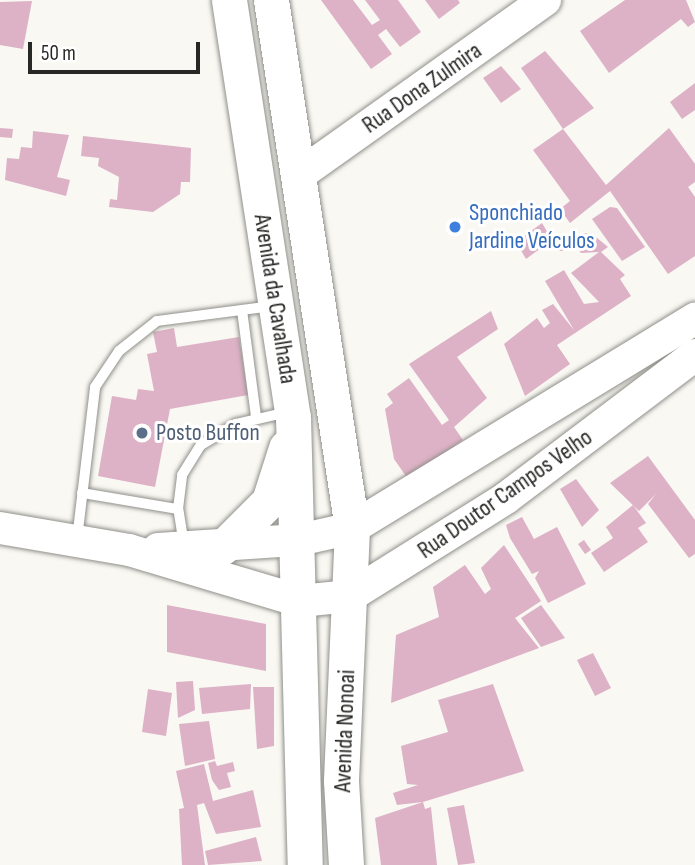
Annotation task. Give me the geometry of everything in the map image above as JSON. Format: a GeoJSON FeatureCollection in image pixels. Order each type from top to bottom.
{"type":"FeatureCollection","features":[{"type":"Feature","properties":{"kind":"main road","name":"Avenida da Cavalhada"},"geometry":{"type":"LineString","coordinates":[[229,0],[292,414],[300,601]]}},
{"type":"Feature","properties":{"kind":"main road","name":"Avenida da Cavalhada"},"geometry":{"type":"LineString","coordinates":[[271,0],[352,528],[350,596]]}},
{"type":"Feature","properties":{"kind":"main road","name":"Rua Dona Zulmira"},"geometry":{"type":"LineString","coordinates":[[299,175],[545,0]]}},
{"type":"Feature","properties":{"kind":"main road","name":"Rua Doutor Campos Velho"},"geometry":{"type":"LineString","coordinates":[[129,550],[223,547],[299,540],[352,528],[479,454],[695,319]]}},
{"type":"Feature","properties":{"kind":"main road","name":"Rua Doutor Campos Velho"},"geometry":{"type":"LineString","coordinates":[[300,601],[350,596],[506,498],[695,355]]}},
{"type":"Feature","properties":{"kind":"main road"},"geometry":{"type":"LineString","coordinates":[[223,547],[269,500],[292,414]]}},
{"type":"Feature","properties":{"kind":"main road"},"geometry":{"type":"LineString","coordinates":[[479,454],[506,498]]}},
{"type":"Feature","properties":{"kind":"main road"},"geometry":{"type":"LineString","coordinates":[[0,528],[129,550],[300,601]]}},
{"type":"Feature","properties":{"kind":"main road","name":"Avenida Nonoai"},"geometry":{"type":"LineString","coordinates":[[346,865],[341,781],[350,596]]}},
{"type":"Feature","properties":{"kind":"main road","name":"Avenida Nonoai"},"geometry":{"type":"LineString","coordinates":[[300,601],[305,865]]}},
{"type":"Feature","properties":{"kind":"lane"},"geometry":{"type":"LineString","coordinates":[[76,541],[95,387],[119,351],[157,321],[276,305]]}},
{"type":"Feature","properties":{"kind":"lane"},"geometry":{"type":"LineString","coordinates":[[242,310],[256,417]]}},
{"type":"Feature","properties":{"kind":"lane"},"geometry":{"type":"LineString","coordinates":[[184,548],[178,509],[182,475],[201,445],[256,417],[292,414]]}},
{"type":"Feature","properties":{"kind":"lane"},"geometry":{"type":"LineString","coordinates":[[82,493],[178,509]]}},
{"type":"Feature","properties":{"kind":"building"},"geometry":{"type":"Polygon","coordinates":[[[321,0],[353,0],[372,25],[380,20],[365,0],[398,0],[421,32],[400,47],[386,29],[378,35],[392,54],[371,69],[321,0]]]}},
{"type":"Feature","properties":{"kind":"building"},"geometry":{"type":"Polygon","coordinates":[[[425,0],[458,0],[460,3],[439,19],[425,0]]]}},
{"type":"Feature","properties":{"kind":"building"},"geometry":{"type":"Polygon","coordinates":[[[625,0],[686,0],[695,22],[688,27],[681,19],[609,73],[580,31],[625,0]]]}},
{"type":"Feature","properties":{"kind":"building"},"geometry":{"type":"Polygon","coordinates":[[[32,1],[23,49],[0,45],[0,2],[32,1]]]}},
{"type":"Feature","properties":{"kind":"building"},"geometry":{"type":"Polygon","coordinates":[[[545,51],[594,108],[563,129],[521,68],[545,51]]]}},
{"type":"Feature","properties":{"kind":"building"},"geometry":{"type":"Polygon","coordinates":[[[501,66],[521,89],[501,103],[483,78],[501,66]]]}},
{"type":"Feature","properties":{"kind":"building"},"geometry":{"type":"Polygon","coordinates":[[[695,83],[695,110],[682,119],[670,102],[695,83]]]}},
{"type":"Feature","properties":{"kind":"building"},"geometry":{"type":"Polygon","coordinates":[[[0,128],[13,129],[12,138],[0,137],[0,128]]]}},
{"type":"Feature","properties":{"kind":"building"},"geometry":{"type":"Polygon","coordinates":[[[669,128],[695,164],[695,182],[688,187],[695,197],[695,256],[668,274],[610,191],[570,223],[560,209],[570,201],[533,150],[563,129],[606,185],[669,128]]]}},
{"type":"Feature","properties":{"kind":"building"},"geometry":{"type":"Polygon","coordinates":[[[33,131],[69,135],[57,177],[70,180],[66,196],[5,180],[7,158],[19,159],[21,147],[32,148],[33,131]]]}},
{"type":"Feature","properties":{"kind":"building"},"geometry":{"type":"Polygon","coordinates":[[[83,136],[191,148],[190,182],[181,182],[180,194],[153,212],[109,207],[110,199],[117,200],[119,177],[98,166],[99,158],[81,156],[83,136]]]}},
{"type":"Feature","properties":{"kind":"building"},"geometry":{"type":"Polygon","coordinates":[[[610,207],[617,208],[645,247],[622,261],[592,219],[610,207]]]}},
{"type":"Feature","properties":{"kind":"building"},"geometry":{"type":"Polygon","coordinates":[[[542,223],[552,240],[526,259],[516,242],[542,223]]]}},
{"type":"Feature","properties":{"kind":"building"},"geometry":{"type":"Polygon","coordinates":[[[591,233],[608,247],[601,252],[625,275],[620,279],[631,296],[557,345],[570,364],[525,396],[504,344],[537,318],[544,328],[550,323],[542,310],[553,304],[574,330],[545,281],[564,270],[584,304],[599,302],[571,273],[599,252],[581,253],[575,244],[579,234],[591,233]]]}},
{"type":"Feature","properties":{"kind":"building"},"geometry":{"type":"Polygon","coordinates":[[[558,237],[564,237],[568,244],[564,251],[558,251],[554,247],[554,241],[558,237]]]}},
{"type":"Feature","properties":{"kind":"building"},"geometry":{"type":"Polygon","coordinates":[[[491,311],[498,329],[457,357],[487,398],[454,427],[463,440],[408,479],[394,459],[385,409],[393,403],[387,394],[409,378],[442,425],[449,420],[409,364],[491,311]]]}},
{"type":"Feature","properties":{"kind":"building"},"geometry":{"type":"Polygon","coordinates":[[[174,328],[177,347],[239,337],[248,395],[170,409],[155,487],[98,476],[112,396],[136,400],[138,389],[154,391],[147,354],[157,352],[153,332],[174,328]]]}},
{"type":"Feature","properties":{"kind":"building"},"geometry":{"type":"Polygon","coordinates":[[[648,456],[695,520],[695,554],[689,558],[648,504],[656,494],[639,511],[610,483],[648,456]]]}},
{"type":"Feature","properties":{"kind":"building"},"geometry":{"type":"Polygon","coordinates":[[[576,479],[599,510],[582,527],[560,489],[576,479]]]}},
{"type":"Feature","properties":{"kind":"building"},"geometry":{"type":"Polygon","coordinates":[[[633,505],[646,523],[638,528],[648,542],[604,572],[591,553],[613,538],[606,527],[633,505]]]}},
{"type":"Feature","properties":{"kind":"building"},"geometry":{"type":"Polygon","coordinates":[[[522,517],[534,539],[557,527],[586,584],[548,603],[535,578],[539,571],[532,574],[510,538],[506,525],[522,517]]]}},
{"type":"Feature","properties":{"kind":"building"},"geometry":{"type":"Polygon","coordinates":[[[584,540],[591,550],[585,554],[578,544],[584,540]]]}},
{"type":"Feature","properties":{"kind":"building"},"geometry":{"type":"Polygon","coordinates":[[[504,545],[541,601],[515,618],[539,648],[391,703],[396,635],[439,617],[433,587],[465,565],[485,594],[491,589],[481,568],[504,545]]]}},
{"type":"Feature","properties":{"kind":"building"},"geometry":{"type":"Polygon","coordinates":[[[167,605],[266,624],[266,671],[167,652],[167,605]]]}},
{"type":"Feature","properties":{"kind":"building"},"geometry":{"type":"Polygon","coordinates":[[[541,605],[565,638],[541,647],[521,618],[541,605]]]}},
{"type":"Feature","properties":{"kind":"building"},"geometry":{"type":"Polygon","coordinates":[[[593,653],[611,688],[595,696],[577,660],[593,653]]]}},
{"type":"Feature","properties":{"kind":"building"},"geometry":{"type":"Polygon","coordinates":[[[193,681],[195,710],[178,718],[176,682],[193,681]]]}},
{"type":"Feature","properties":{"kind":"building"},"geometry":{"type":"Polygon","coordinates":[[[251,684],[250,709],[202,714],[199,688],[251,684]]]}},
{"type":"Feature","properties":{"kind":"building"},"geometry":{"type":"Polygon","coordinates":[[[493,684],[524,771],[423,802],[397,805],[393,793],[418,785],[407,784],[401,746],[448,732],[438,700],[493,684]]]}},
{"type":"Feature","properties":{"kind":"building"},"geometry":{"type":"Polygon","coordinates":[[[253,687],[274,687],[274,746],[257,749],[253,687]]]}},
{"type":"Feature","properties":{"kind":"building"},"geometry":{"type":"Polygon","coordinates":[[[148,689],[172,693],[166,736],[142,732],[148,689]]]}},
{"type":"Feature","properties":{"kind":"building"},"geometry":{"type":"Polygon","coordinates":[[[209,721],[215,759],[185,766],[179,724],[209,721]]]}},
{"type":"Feature","properties":{"kind":"building"},"geometry":{"type":"Polygon","coordinates":[[[215,761],[217,766],[233,762],[235,771],[227,773],[231,787],[219,790],[212,780],[208,763],[215,761]]]}},
{"type":"Feature","properties":{"kind":"building"},"geometry":{"type":"Polygon","coordinates":[[[204,764],[213,801],[253,790],[261,827],[216,834],[204,803],[197,805],[205,865],[182,865],[179,809],[184,808],[176,771],[204,764]]]}},
{"type":"Feature","properties":{"kind":"building"},"geometry":{"type":"Polygon","coordinates":[[[423,802],[425,809],[431,807],[437,865],[381,865],[375,818],[423,802]]]}},
{"type":"Feature","properties":{"kind":"building"},"geometry":{"type":"Polygon","coordinates":[[[464,805],[475,863],[458,865],[447,808],[464,805]]]}},
{"type":"Feature","properties":{"kind":"building"},"geometry":{"type":"Polygon","coordinates":[[[256,837],[262,861],[208,865],[205,851],[256,837]]]}},
{"type":"Feature","properties":{"kind":"place","name":"Sponchiado Jardine Veículos"},"geometry":{"type":"Point","coordinates":[455,227]}},
{"type":"Feature","properties":{"kind":"place","name":"Posto Buffon"},"geometry":{"type":"Point","coordinates":[142,433]}}]}
